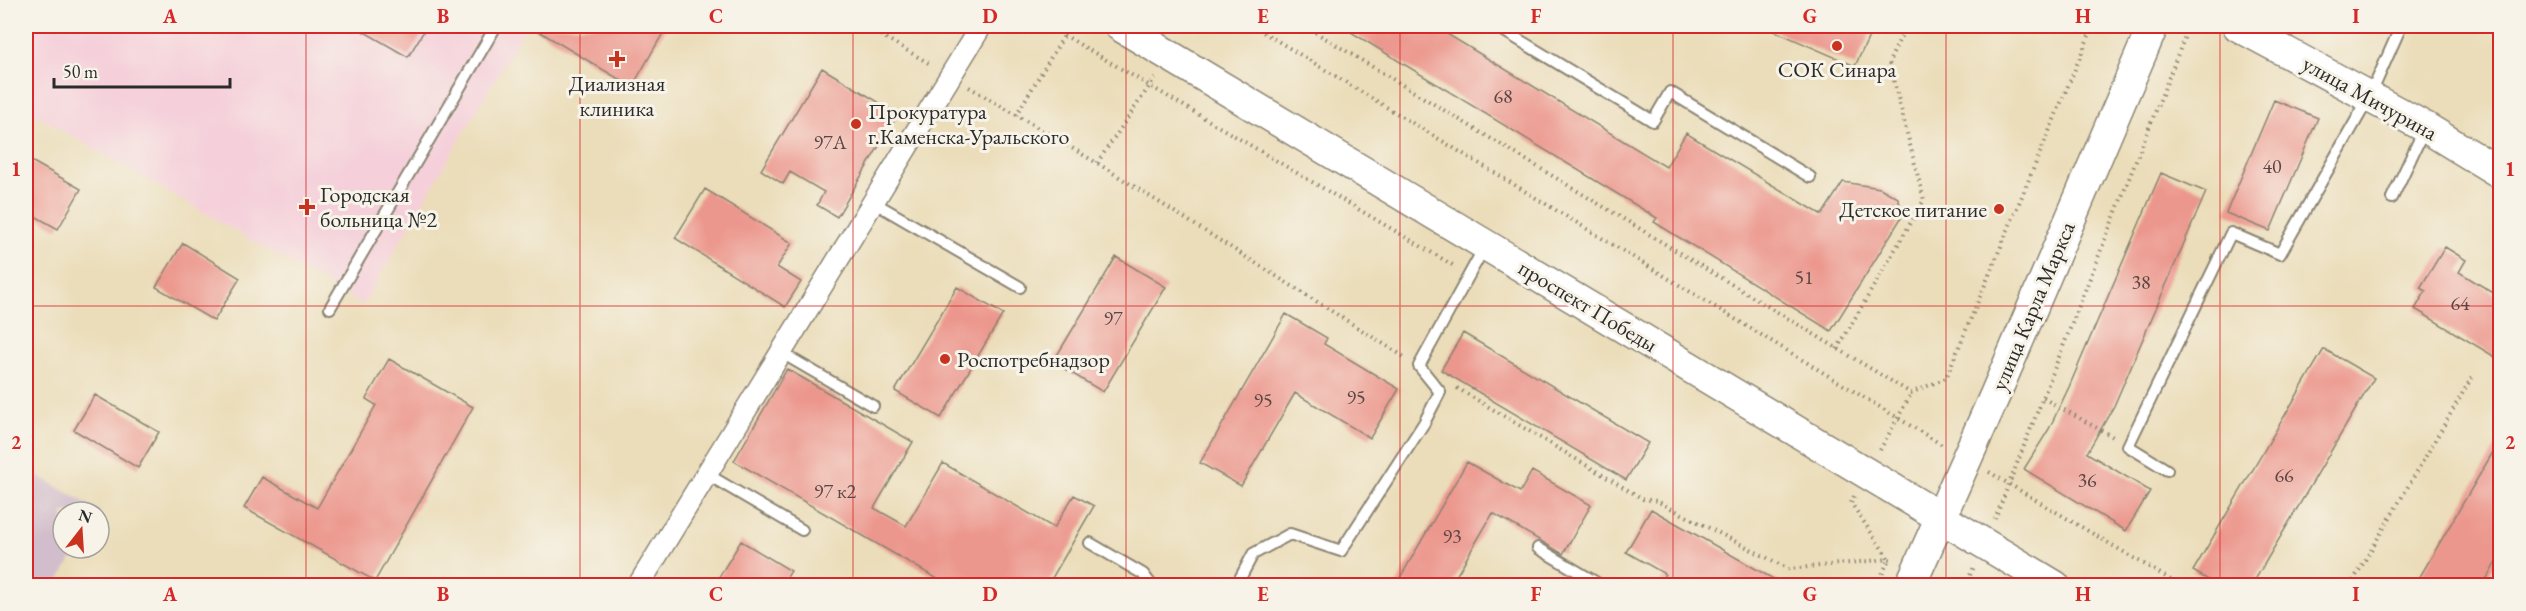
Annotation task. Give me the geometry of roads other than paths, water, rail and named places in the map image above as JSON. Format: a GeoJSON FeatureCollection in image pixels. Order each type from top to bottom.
{"type":"FeatureCollection","features":[{"type":"Feature","properties":{"kind":"street"},"geometry":{"type":"LineString","coordinates":[[638,585],[981,26]]}},
{"type":"Feature","properties":{"kind":"street","name":"улица Карла Маркса"},"geometry":{"type":"LineString","coordinates":[[1913,578],[1941,519],[2152,26]]}},
{"type":"Feature","properties":{"kind":"street","name":"улица Мичурина"},"geometry":{"type":"LineString","coordinates":[[2238,26],[2370,96],[2500,173]]}},
{"type":"Feature","properties":{"kind":"street","name":"проспект Победы"},"geometry":{"type":"LineString","coordinates":[[1124,27],[1941,519],[2055,585]]}},
{"type":"Feature","properties":{"kind":"lane"},"geometry":{"type":"LineString","coordinates":[[330,308],[496,26]]}},
{"type":"Feature","properties":{"kind":"lane"},"geometry":{"type":"LineString","coordinates":[[1496,26],[1653,121],[1670,92],[1810,177]]}},
{"type":"Feature","properties":{"kind":"lane"},"geometry":{"type":"LineString","coordinates":[[2167,470],[2128,446],[2231,233],[2280,254],[2370,96],[2401,26]]}},
{"type":"Feature","properties":{"kind":"lane"},"geometry":{"type":"LineString","coordinates":[[2392,198],[2425,127]]}},
{"type":"Feature","properties":{"kind":"lane"},"geometry":{"type":"LineString","coordinates":[[873,202],[1020,286]]}},
{"type":"Feature","properties":{"kind":"lane"},"geometry":{"type":"LineString","coordinates":[[1236,585],[1254,554],[1290,534],[1341,550],[1424,423],[1440,392],[1419,366],[1486,244]]}},
{"type":"Feature","properties":{"kind":"lane"},"geometry":{"type":"LineString","coordinates":[[780,352],[873,406]]}},
{"type":"Feature","properties":{"kind":"lane"},"geometry":{"type":"LineString","coordinates":[[705,473],[802,530]]}},
{"type":"Feature","properties":{"kind":"lane"},"geometry":{"type":"LineString","coordinates":[[1089,543],[1143,574],[1152,585]]}},
{"type":"Feature","properties":{"kind":"lane"},"geometry":{"type":"LineString","coordinates":[[1538,548],[1602,585]]}},
{"type":"Feature","properties":{"kind":"place","name":"СОК Синара"},"geometry":{"type":"Point","coordinates":[1837,46]}},
{"type":"Feature","properties":{"kind":"place","name":"Диализная клиника"},"geometry":{"type":"Point","coordinates":[617,59]}},
{"type":"Feature","properties":{"kind":"place","name":"Прокуратура г.Каменска-Уральского"},"geometry":{"type":"Point","coordinates":[856,124]}},
{"type":"Feature","properties":{"kind":"place","name":"Городская больница №2"},"geometry":{"type":"Point","coordinates":[307,207]}},
{"type":"Feature","properties":{"kind":"place","name":"Детское питание"},"geometry":{"type":"Point","coordinates":[1999,209]}},
{"type":"Feature","properties":{"kind":"place","name":"Роспотребнадзор"},"geometry":{"type":"Point","coordinates":[945,359]}}]}
